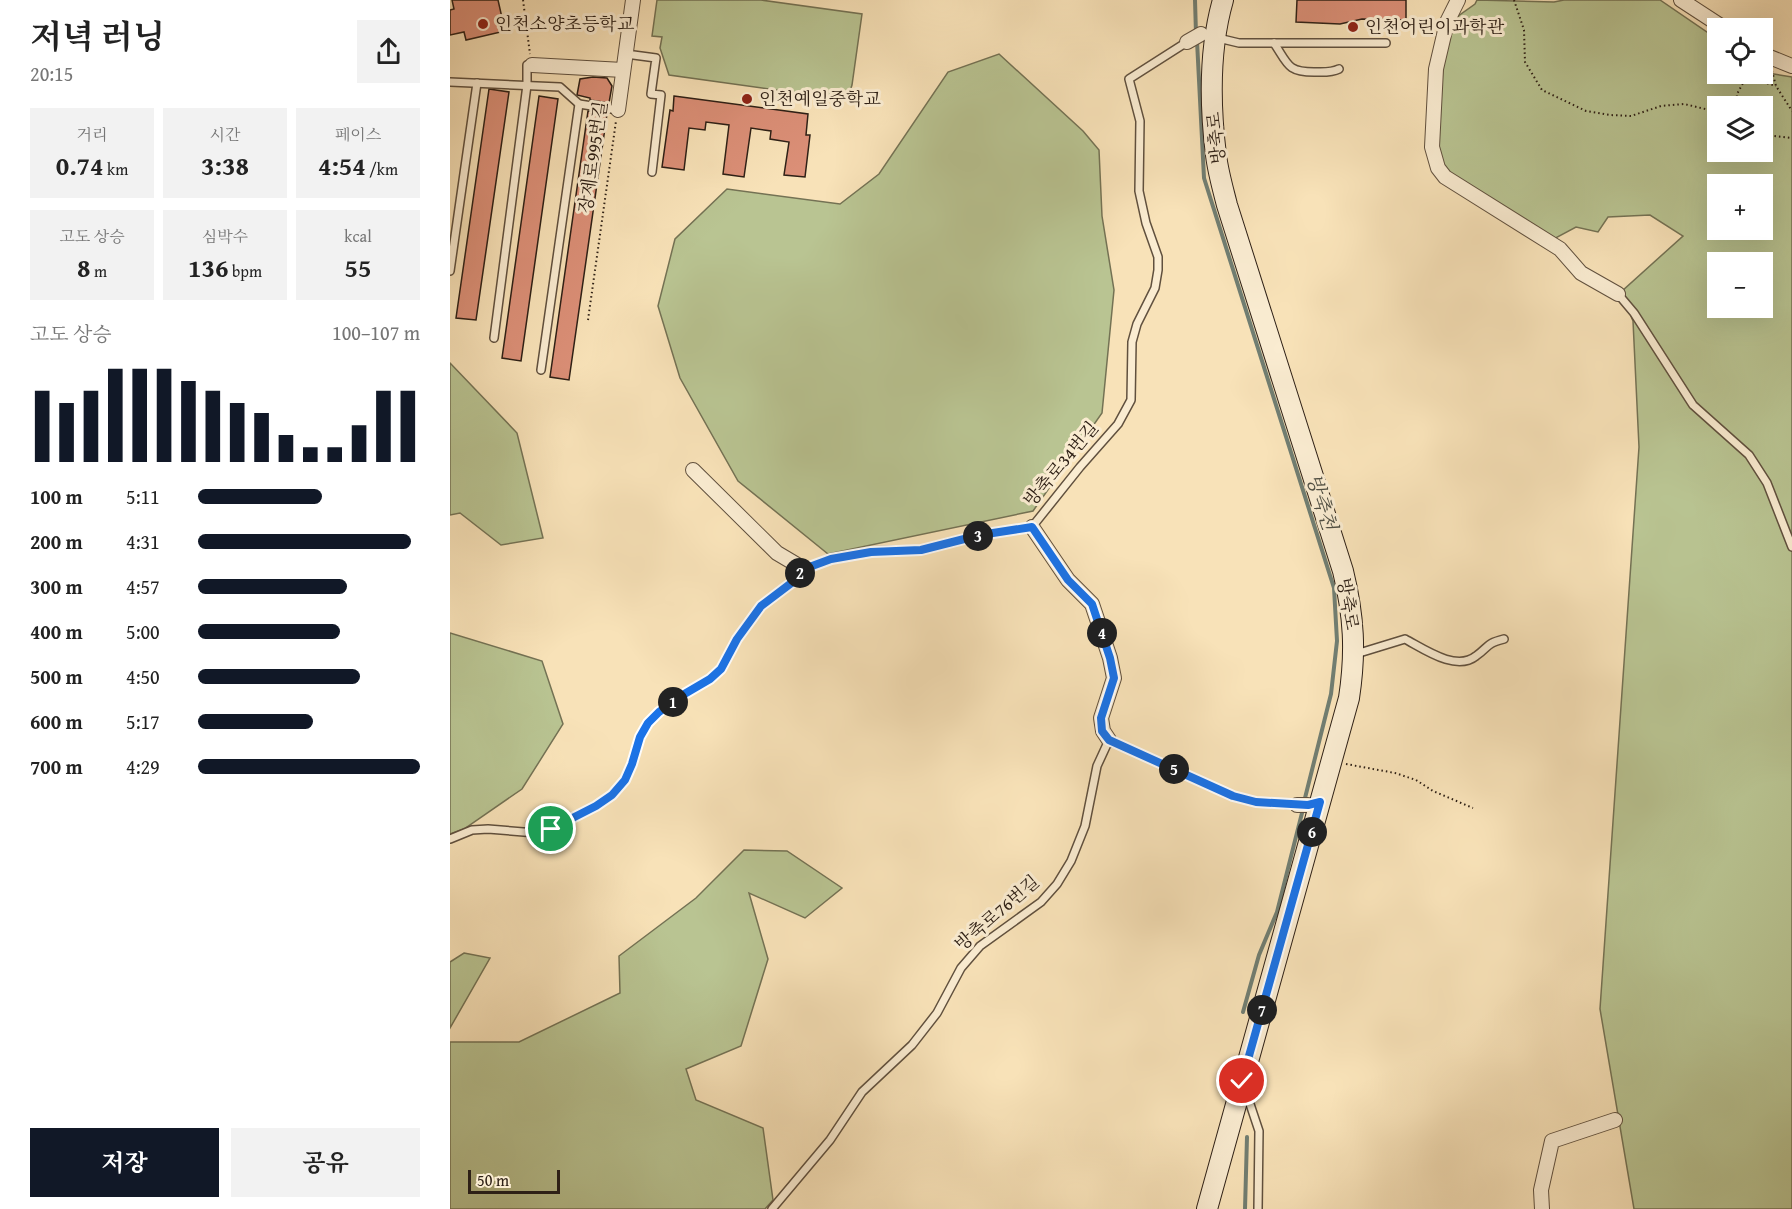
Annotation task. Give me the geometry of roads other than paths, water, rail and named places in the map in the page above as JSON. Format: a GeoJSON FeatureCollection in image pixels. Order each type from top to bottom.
{"type":"FeatureCollection","features":[{"type":"Feature","properties":{"kind":"street","name":"장제로995번길"},"geometry":{"type":"LineString","coordinates":[[618,110],[633,0]]}},
{"type":"Feature","properties":{"kind":"street","name":"방축로"},"geometry":{"type":"LineString","coordinates":[[1207,1209],[1242,1081],[1308,804],[1332,761],[1349,698],[1354,655],[1351,605],[1343,571],[1227,205],[1216,157],[1213,109],[1214,53],[1209,36],[1223,0]]}},
{"type":"Feature","properties":{"kind":"street"},"geometry":{"type":"LineString","coordinates":[[1458,0],[1447,22],[1436,69],[1432,147],[1438,168],[1445,177],[1560,249],[1581,273],[1618,294]]}},
{"type":"Feature","properties":{"kind":"street"},"geometry":{"type":"LineString","coordinates":[[1681,0],[1709,18]]}},
{"type":"Feature","properties":{"kind":"street","name":"방축로34번길"},"geometry":{"type":"LineString","coordinates":[[1187,42],[1209,36]]}},
{"type":"Feature","properties":{"kind":"street"},"geometry":{"type":"LineString","coordinates":[[1773,59],[1792,66]]}},
{"type":"Feature","properties":{"kind":"street"},"geometry":{"type":"LineString","coordinates":[[532,65],[624,70]]}},
{"type":"Feature","properties":{"kind":"street"},"geometry":{"type":"LineString","coordinates":[[693,470],[777,553],[804,569]]}},
{"type":"Feature","properties":{"kind":"street"},"geometry":{"type":"LineString","coordinates":[[1032,527],[1068,580],[1092,604],[1110,658],[1114,678],[1101,718],[1102,731],[1109,740]]}},
{"type":"Feature","properties":{"kind":"street"},"geometry":{"type":"LineString","coordinates":[[1542,1209],[1541,1190],[1552,1141],[1615,1120]]}},
{"type":"Feature","properties":{"kind":"lane"},"geometry":{"type":"LineString","coordinates":[[1209,36],[1239,43],[1386,43]]}},
{"type":"Feature","properties":{"kind":"lane","name":"방축로34번길"},"geometry":{"type":"LineString","coordinates":[[450,839],[471,830],[480,829],[536,833],[551,829],[596,806],[612,795],[625,780],[640,737],[648,723],[659,712],[710,679],[721,669],[737,639],[761,606],[794,581],[804,569],[831,559],[871,552],[921,550],[980,535],[1032,527],[1118,424],[1131,399],[1132,342],[1137,324],[1155,288],[1158,257],[1146,223],[1139,191],[1140,121],[1129,79],[1187,42]]}},
{"type":"Feature","properties":{"kind":"lane"},"geometry":{"type":"LineString","coordinates":[[1274,43],[1292,69],[1299,72],[1333,72],[1339,69]]}},
{"type":"Feature","properties":{"kind":"lane"},"geometry":{"type":"LineString","coordinates":[[626,54],[656,58],[651,94],[661,95],[652,172]]}},
{"type":"Feature","properties":{"kind":"lane"},"geometry":{"type":"LineString","coordinates":[[494,338],[527,85],[527,65],[532,65]]}},
{"type":"Feature","properties":{"kind":"lane"},"geometry":{"type":"LineString","coordinates":[[450,82],[560,87],[579,104],[618,110]]}},
{"type":"Feature","properties":{"kind":"lane"},"geometry":{"type":"LineString","coordinates":[[450,271],[477,83]]}},
{"type":"Feature","properties":{"kind":"lane"},"geometry":{"type":"LineString","coordinates":[[541,370],[579,104]]}},
{"type":"Feature","properties":{"kind":"lane"},"geometry":{"type":"LineString","coordinates":[[1618,294],[1634,313],[1693,405],[1749,455],[1767,483],[1792,548]]}},
{"type":"Feature","properties":{"kind":"lane"},"geometry":{"type":"LineString","coordinates":[[1354,655],[1405,639],[1442,658],[1467,661],[1476,656],[1489,643],[1504,639]]}},
{"type":"Feature","properties":{"kind":"lane"},"geometry":{"type":"LineString","coordinates":[[1109,740],[1233,796],[1256,802],[1308,804]]}},
{"type":"Feature","properties":{"kind":"lane","name":"방축로76번길"},"geometry":{"type":"LineString","coordinates":[[772,1209],[830,1140],[862,1092],[912,1045],[937,1013],[961,968],[974,953],[1041,902],[1057,884],[1071,861],[1085,826],[1097,766],[1109,740]]}},
{"type":"Feature","properties":{"kind":"lane"},"geometry":{"type":"LineString","coordinates":[[1242,1081],[1259,1131],[1258,1209]]}},
{"type":"Feature","properties":{"kind":"waterway","name":"방축천"},"geometry":{"type":"LineString","coordinates":[[1195,0],[1196,34]]}},
{"type":"Feature","properties":{"kind":"waterway","name":"방축천"},"geometry":{"type":"LineString","coordinates":[[1197,41],[1204,178],[1334,588],[1337,641],[1331,694],[1304,802]]}},
{"type":"Feature","properties":{"kind":"waterway","name":"방축천"},"geometry":{"type":"LineString","coordinates":[[1243,1012],[1259,955],[1277,912],[1303,809]]}},
{"type":"Feature","properties":{"kind":"waterway","name":"방축천"},"geometry":{"type":"LineString","coordinates":[[1245,1209],[1247,1137]]}},
{"type":"Feature","properties":{"kind":"place","name":"인천소양초등학교"},"geometry":{"type":"Point","coordinates":[483,24]}},
{"type":"Feature","properties":{"kind":"place","name":"인천어린이과학관"},"geometry":{"type":"Point","coordinates":[1353,27]}},
{"type":"Feature","properties":{"kind":"place","name":"인천예일중학교"},"geometry":{"type":"Point","coordinates":[747,99]}}]}
